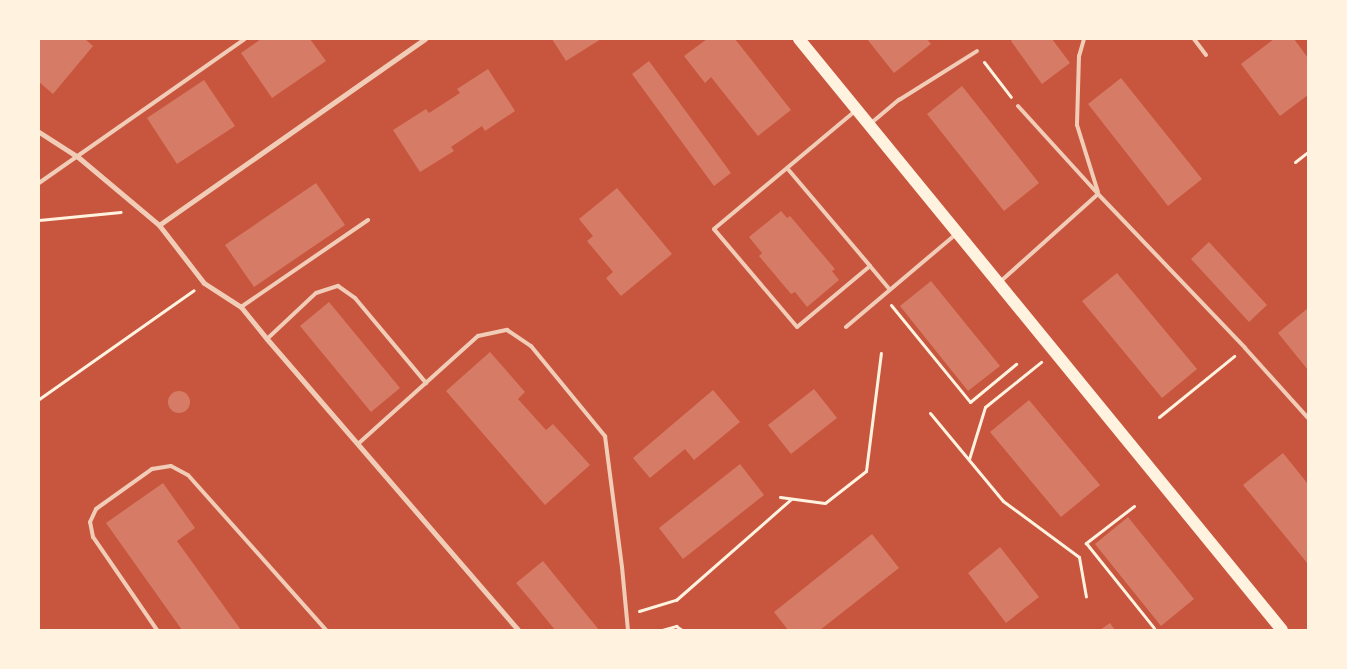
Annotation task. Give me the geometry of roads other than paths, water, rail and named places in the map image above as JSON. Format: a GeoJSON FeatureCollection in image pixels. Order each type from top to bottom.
{"type":"FeatureCollection","features":[{"type":"Feature","properties":{"kind":"main road"},"geometry":{"type":"LineString","coordinates":[[800,39],[997,284],[1282,630]]}},
{"type":"Feature","properties":{"kind":"street"},"geometry":{"type":"LineString","coordinates":[[159,226],[424,39]]}},
{"type":"Feature","properties":{"kind":"street"},"geometry":{"type":"LineString","coordinates":[[39,132],[78,157],[159,226],[204,283],[242,307],[267,339],[518,630]]}},
{"type":"Feature","properties":{"kind":"lane"},"geometry":{"type":"LineString","coordinates":[[39,182],[78,157],[245,39]]}},
{"type":"Feature","properties":{"kind":"lane"},"geometry":{"type":"LineString","coordinates":[[1084,39],[1079,56],[1077,125],[1098,194]]}},
{"type":"Feature","properties":{"kind":"lane"},"geometry":{"type":"LineString","coordinates":[[1194,39],[1206,55]]}},
{"type":"Feature","properties":{"kind":"lane"},"geometry":{"type":"LineString","coordinates":[[869,125],[900,100],[977,51]]}},
{"type":"Feature","properties":{"kind":"lane"},"geometry":{"type":"LineString","coordinates":[[1018,106],[1098,194],[1245,348],[1308,418]]}},
{"type":"Feature","properties":{"kind":"lane"},"geometry":{"type":"LineString","coordinates":[[856,110],[714,229],[797,327],[870,266]]}},
{"type":"Feature","properties":{"kind":"lane"},"geometry":{"type":"LineString","coordinates":[[787,168],[890,290]]}},
{"type":"Feature","properties":{"kind":"lane"},"geometry":{"type":"LineString","coordinates":[[997,284],[1098,194]]}},
{"type":"Feature","properties":{"kind":"lane"},"geometry":{"type":"LineString","coordinates":[[242,307],[368,220]]}},
{"type":"Feature","properties":{"kind":"lane"},"geometry":{"type":"LineString","coordinates":[[846,327],[957,234]]}},
{"type":"Feature","properties":{"kind":"lane"},"geometry":{"type":"LineString","coordinates":[[267,339],[316,293],[338,286],[355,298],[426,383]]}},
{"type":"Feature","properties":{"kind":"lane"},"geometry":{"type":"LineString","coordinates":[[358,443],[478,336],[507,330],[531,346],[605,436],[628,630]]}},
{"type":"Feature","properties":{"kind":"lane"},"geometry":{"type":"LineString","coordinates":[[157,630],[93,537],[90,522],[96,509],[152,469],[172,466],[188,475],[326,630]]}}]}
